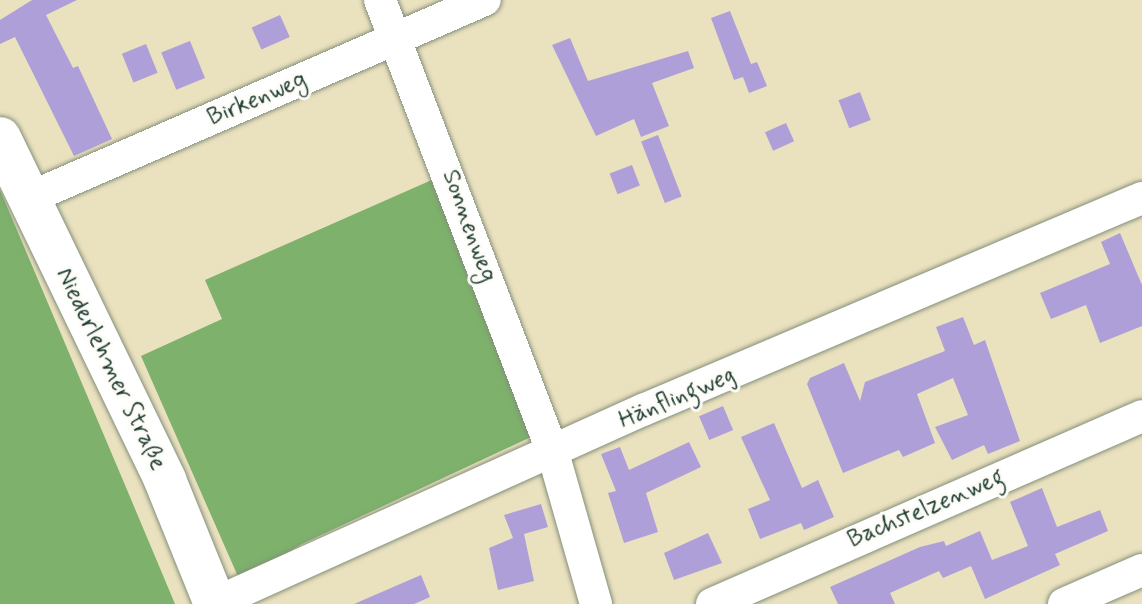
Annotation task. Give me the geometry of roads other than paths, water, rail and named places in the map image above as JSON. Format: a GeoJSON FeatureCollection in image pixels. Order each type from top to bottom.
{"type":"FeatureCollection","features":[{"type":"Feature","properties":{"kind":"main road","name":"Niederlehmer Straße"},"geometry":{"type":"LineString","coordinates":[[0,138],[165,480],[215,604]]}},
{"type":"Feature","properties":{"kind":"street","name":"Sonnenweg"},"geometry":{"type":"LineString","coordinates":[[380,0],[398,37],[553,453],[596,604]]}},
{"type":"Feature","properties":{"kind":"street","name":"Birkenweg"},"geometry":{"type":"LineString","coordinates":[[29,198],[485,0]]}},
{"type":"Feature","properties":{"kind":"street","name":"Hänflingweg"},"geometry":{"type":"LineString","coordinates":[[215,604],[643,410],[1142,198]]}},
{"type":"Feature","properties":{"kind":"street","name":"Bachstelzenweg"},"geometry":{"type":"LineString","coordinates":[[712,604],[1142,416]]}},
{"type":"Feature","properties":{"kind":"street"},"geometry":{"type":"LineString","coordinates":[[1064,604],[1142,570]]}}]}
